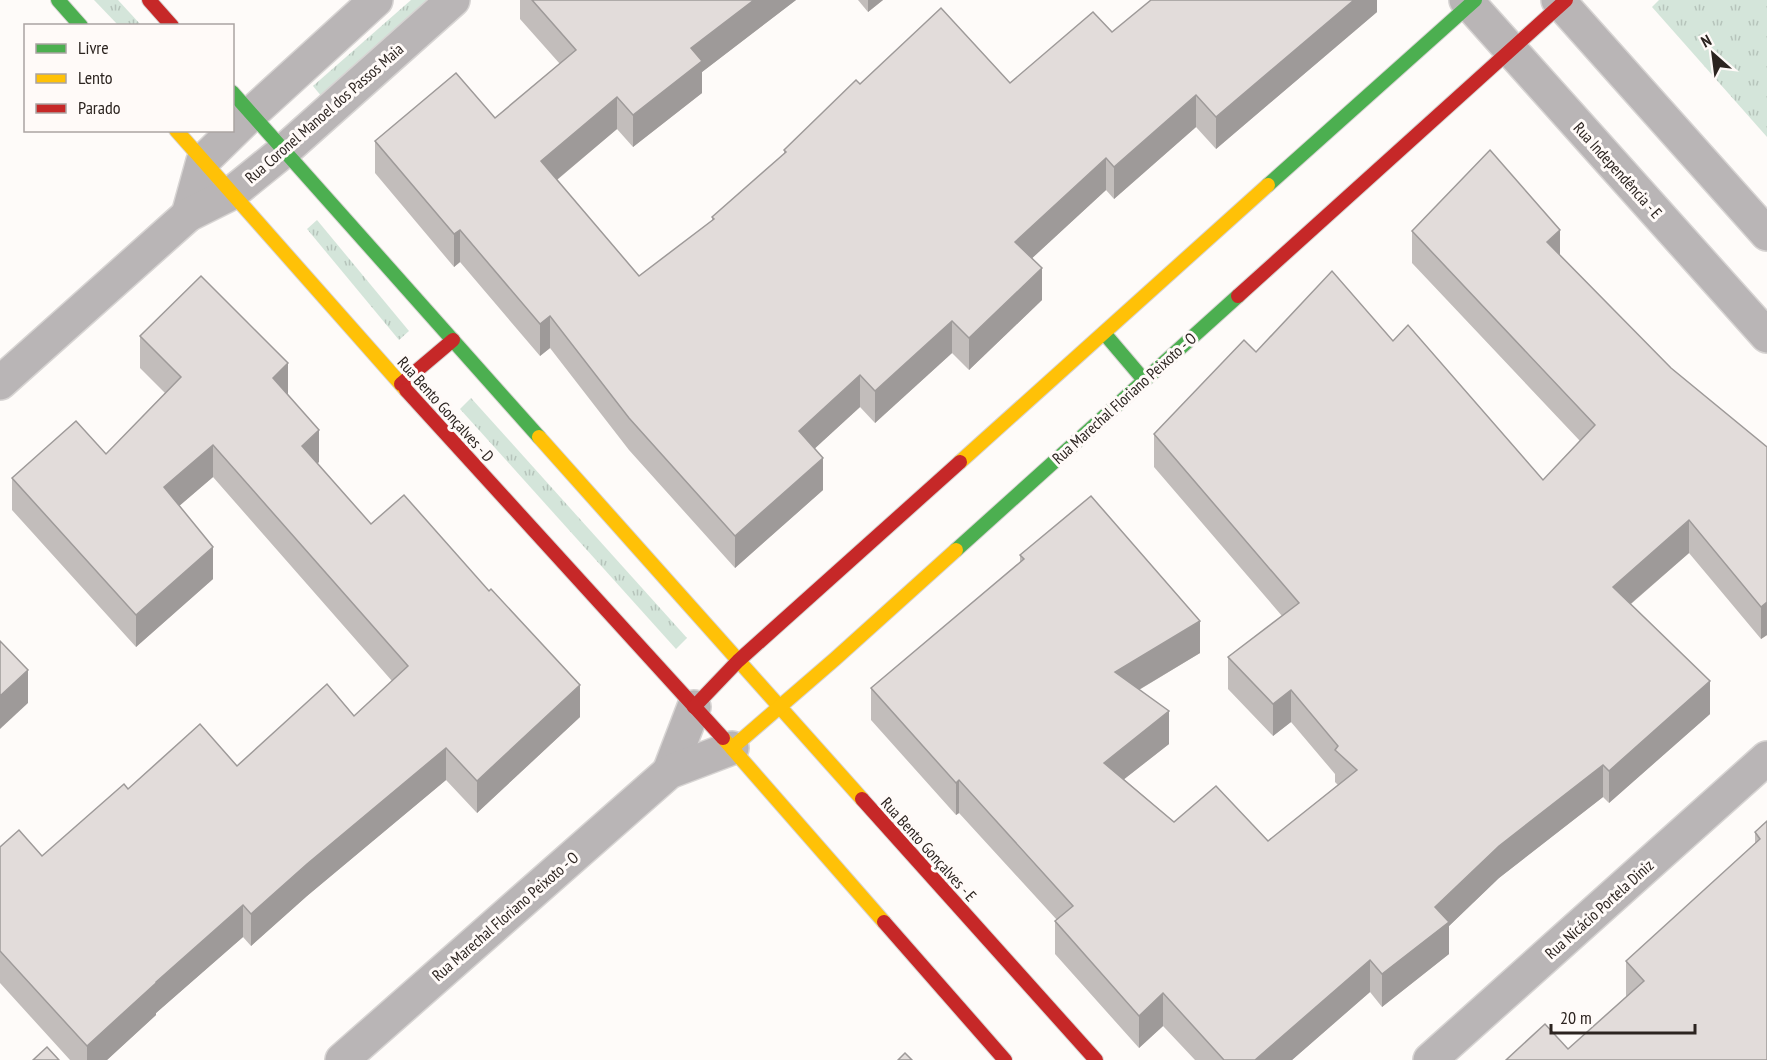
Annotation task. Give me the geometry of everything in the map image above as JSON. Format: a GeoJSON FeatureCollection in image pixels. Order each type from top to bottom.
{"type":"FeatureCollection","features":[{"type":"Feature","properties":{"kind":"street"},"geometry":{"type":"LineString","coordinates":[[58,0],[79,24]]}},
{"type":"Feature","properties":{"kind":"street"},"geometry":{"type":"LineString","coordinates":[[149,0],[170,24]]}},
{"type":"Feature","properties":{"kind":"street"},"geometry":{"type":"LineString","coordinates":[[376,0],[242,102],[738,660]]}},
{"type":"Feature","properties":{"kind":"street","name":"Rua Coronel Manoel dos Passos Maia"},"geometry":{"type":"LineString","coordinates":[[0,383],[188,215],[232,193],[285,150],[453,0]]}},
{"type":"Feature","properties":{"kind":"street","name":"Rua Marechal Floriano Peixoto - O"},"geometry":{"type":"LineString","coordinates":[[669,772],[694,707],[738,660],[1104,333],[1470,1]]}},
{"type":"Feature","properties":{"kind":"street","name":"Rua Independência - E"},"geometry":{"type":"LineString","coordinates":[[1470,1],[1510,49],[1767,336]]}},
{"type":"Feature","properties":{"kind":"street"},"geometry":{"type":"LineString","coordinates":[[1562,1],[1767,234]]}},
{"type":"Feature","properties":{"kind":"street","name":"Rua Marechal Floriano Peixoto - O"},"geometry":{"type":"LineString","coordinates":[[342,1060],[669,772],[732,748],[780,707],[1562,1]]}},
{"type":"Feature","properties":{"kind":"street","name":"Rua Bento Gonçalves - D"},"geometry":{"type":"LineString","coordinates":[[178,132],[401,384],[694,707]]}},
{"type":"Feature","properties":{"kind":"street"},"geometry":{"type":"LineString","coordinates":[[188,215],[203,161],[222,132]]}},
{"type":"Feature","properties":{"kind":"street"},"geometry":{"type":"LineString","coordinates":[[1104,333],[1143,380]]}},
{"type":"Feature","properties":{"kind":"street"},"geometry":{"type":"LineString","coordinates":[[401,384],[453,340]]}},
{"type":"Feature","properties":{"kind":"street","name":"Rua Bento Gonçalves - E"},"geometry":{"type":"LineString","coordinates":[[738,660],[1096,1060]]}},
{"type":"Feature","properties":{"kind":"street"},"geometry":{"type":"LineString","coordinates":[[694,707],[1005,1060]]}},
{"type":"Feature","properties":{"kind":"street","name":"Rua Nicácio Portela Diniz"},"geometry":{"type":"LineString","coordinates":[[1430,1060],[1767,758]]}},
{"type":"Feature","properties":{"kind":"green space"},"geometry":{"type":"Polygon","coordinates":[[[94,0],[118,0],[140,24],[117,24],[94,0]]]}},
{"type":"Feature","properties":{"kind":"green space"},"geometry":{"type":"Polygon","coordinates":[[[411,0],[431,0],[322,97],[313,86],[411,0]]]}},
{"type":"Feature","properties":{"kind":"green space"},"geometry":{"type":"Polygon","coordinates":[[[1659,0],[1767,0],[1767,137],[1652,7],[1659,0]]]}},
{"type":"Feature","properties":{"kind":"green space"},"geometry":{"type":"Polygon","coordinates":[[[317,220],[409,331],[399,340],[307,229],[317,220]]]}},
{"type":"Feature","properties":{"kind":"green space"},"geometry":{"type":"Polygon","coordinates":[[[471,398],[687,638],[676,649],[460,409],[471,398]]]}},
{"type":"Feature","properties":{"kind":"building"},"geometry":{"type":"Polygon","coordinates":[[[532,0],[754,0],[691,48],[702,61],[633,115],[617,97],[541,161],[639,276],[714,219],[712,217],[786,152],[784,150],[856,80],[860,84],[941,8],[1010,83],[1093,12],[1112,32],[1151,0],[1354,0],[1216,117],[1196,95],[1114,167],[1106,158],[1015,242],[1042,268],[969,338],[952,321],[875,391],[860,375],[799,431],[823,458],[735,536],[629,418],[550,316],[540,324],[460,230],[454,234],[375,141],[456,73],[495,118],[576,50],[532,0]]]}},
{"type":"Feature","properties":{"kind":"building"},"geometry":{"type":"Polygon","coordinates":[[[1490,150],[1560,230],[1547,242],[1671,368],[1767,447],[1767,602],[1761,607],[1689,520],[1613,587],[1710,681],[1609,771],[1603,765],[1499,846],[1435,907],[1449,922],[1382,974],[1370,960],[1255,1060],[1224,1060],[1163,993],[1139,1016],[1055,921],[1073,906],[959,780],[956,783],[871,688],[1024,559],[1020,555],[1091,496],[1200,621],[1115,672],[1169,711],[1104,763],[1174,822],[1216,786],[1268,841],[1357,770],[1335,750],[1338,746],[1291,690],[1273,704],[1228,657],[1299,603],[1154,434],[1244,340],[1256,352],[1332,271],[1393,341],[1408,325],[1543,480],[1595,425],[1412,231],[1490,150]]]}},
{"type":"Feature","properties":{"kind":"building"},"geometry":{"type":"Polygon","coordinates":[[[201,276],[288,363],[273,378],[319,430],[302,446],[371,524],[404,495],[489,591],[491,589],[580,685],[477,781],[446,748],[251,914],[243,905],[87,1046],[0,951],[0,847],[19,830],[42,856],[124,784],[128,789],[200,724],[237,766],[327,684],[354,716],[408,666],[213,445],[164,487],[213,547],[136,615],[12,478],[76,421],[106,454],[181,377],[140,336],[201,276]]]}},
{"type":"Feature","properties":{"kind":"building"},"geometry":{"type":"Polygon","coordinates":[[[0,641],[28,670],[0,696],[0,641]]]}},
{"type":"Feature","properties":{"kind":"building"},"geometry":{"type":"Polygon","coordinates":[[[1767,821],[1767,1060],[1506,1060],[1545,1024],[1568,1049],[1644,981],[1626,961],[1760,839],[1755,832],[1767,821]]]}},
{"type":"Feature","properties":{"kind":"building"},"geometry":{"type":"Polygon","coordinates":[[[47,1047],[59,1060],[33,1060],[47,1047]]]}},
{"type":"Feature","properties":{"kind":"building"},"geometry":{"type":"Polygon","coordinates":[[[905,1053],[912,1060],[898,1060],[905,1053]]]}},
{"type":"Feature","properties":{"kind":"traffic: fast"},"geometry":{"type":"LineString","coordinates":[[58,0],[79,24]]}},
{"type":"Feature","properties":{"kind":"traffic: fast"},"geometry":{"type":"LineString","coordinates":[[1268,185],[1475,0]]}},
{"type":"Feature","properties":{"kind":"traffic: fast"},"geometry":{"type":"LineString","coordinates":[[234,94],[539,437]]}},
{"type":"Feature","properties":{"kind":"traffic: fast"},"geometry":{"type":"LineString","coordinates":[[956,550],[1238,296]]}},
{"type":"Feature","properties":{"kind":"traffic: fast"},"geometry":{"type":"LineString","coordinates":[[1104,333],[1144,380]]}},
{"type":"Feature","properties":{"kind":"traffic: slow"},"geometry":{"type":"LineString","coordinates":[[178,132],[406,390]]}},
{"type":"Feature","properties":{"kind":"traffic: slow"},"geometry":{"type":"LineString","coordinates":[[960,462],[1268,185]]}},
{"type":"Feature","properties":{"kind":"traffic: slow"},"geometry":{"type":"LineString","coordinates":[[539,437],[862,799]]}},
{"type":"Feature","properties":{"kind":"traffic: slow"},"geometry":{"type":"LineString","coordinates":[[732,748],[956,550]]}},
{"type":"Feature","properties":{"kind":"traffic: slow"},"geometry":{"type":"LineString","coordinates":[[723,738],[884,922]]}},
{"type":"Feature","properties":{"kind":"traffic: jam"},"geometry":{"type":"LineString","coordinates":[[149,0],[170,24]]}},
{"type":"Feature","properties":{"kind":"traffic: jam"},"geometry":{"type":"LineString","coordinates":[[1238,296],[1566,0]]}},
{"type":"Feature","properties":{"kind":"traffic: jam"},"geometry":{"type":"LineString","coordinates":[[401,384],[453,340]]}},
{"type":"Feature","properties":{"kind":"traffic: jam"},"geometry":{"type":"LineString","coordinates":[[406,390],[723,738]]}},
{"type":"Feature","properties":{"kind":"traffic: jam"},"geometry":{"type":"LineString","coordinates":[[694,707],[738,661],[960,462]]}},
{"type":"Feature","properties":{"kind":"traffic: jam"},"geometry":{"type":"LineString","coordinates":[[862,799],[1096,1060]]}},
{"type":"Feature","properties":{"kind":"traffic: jam"},"geometry":{"type":"LineString","coordinates":[[884,922],[1005,1060]]}}]}
